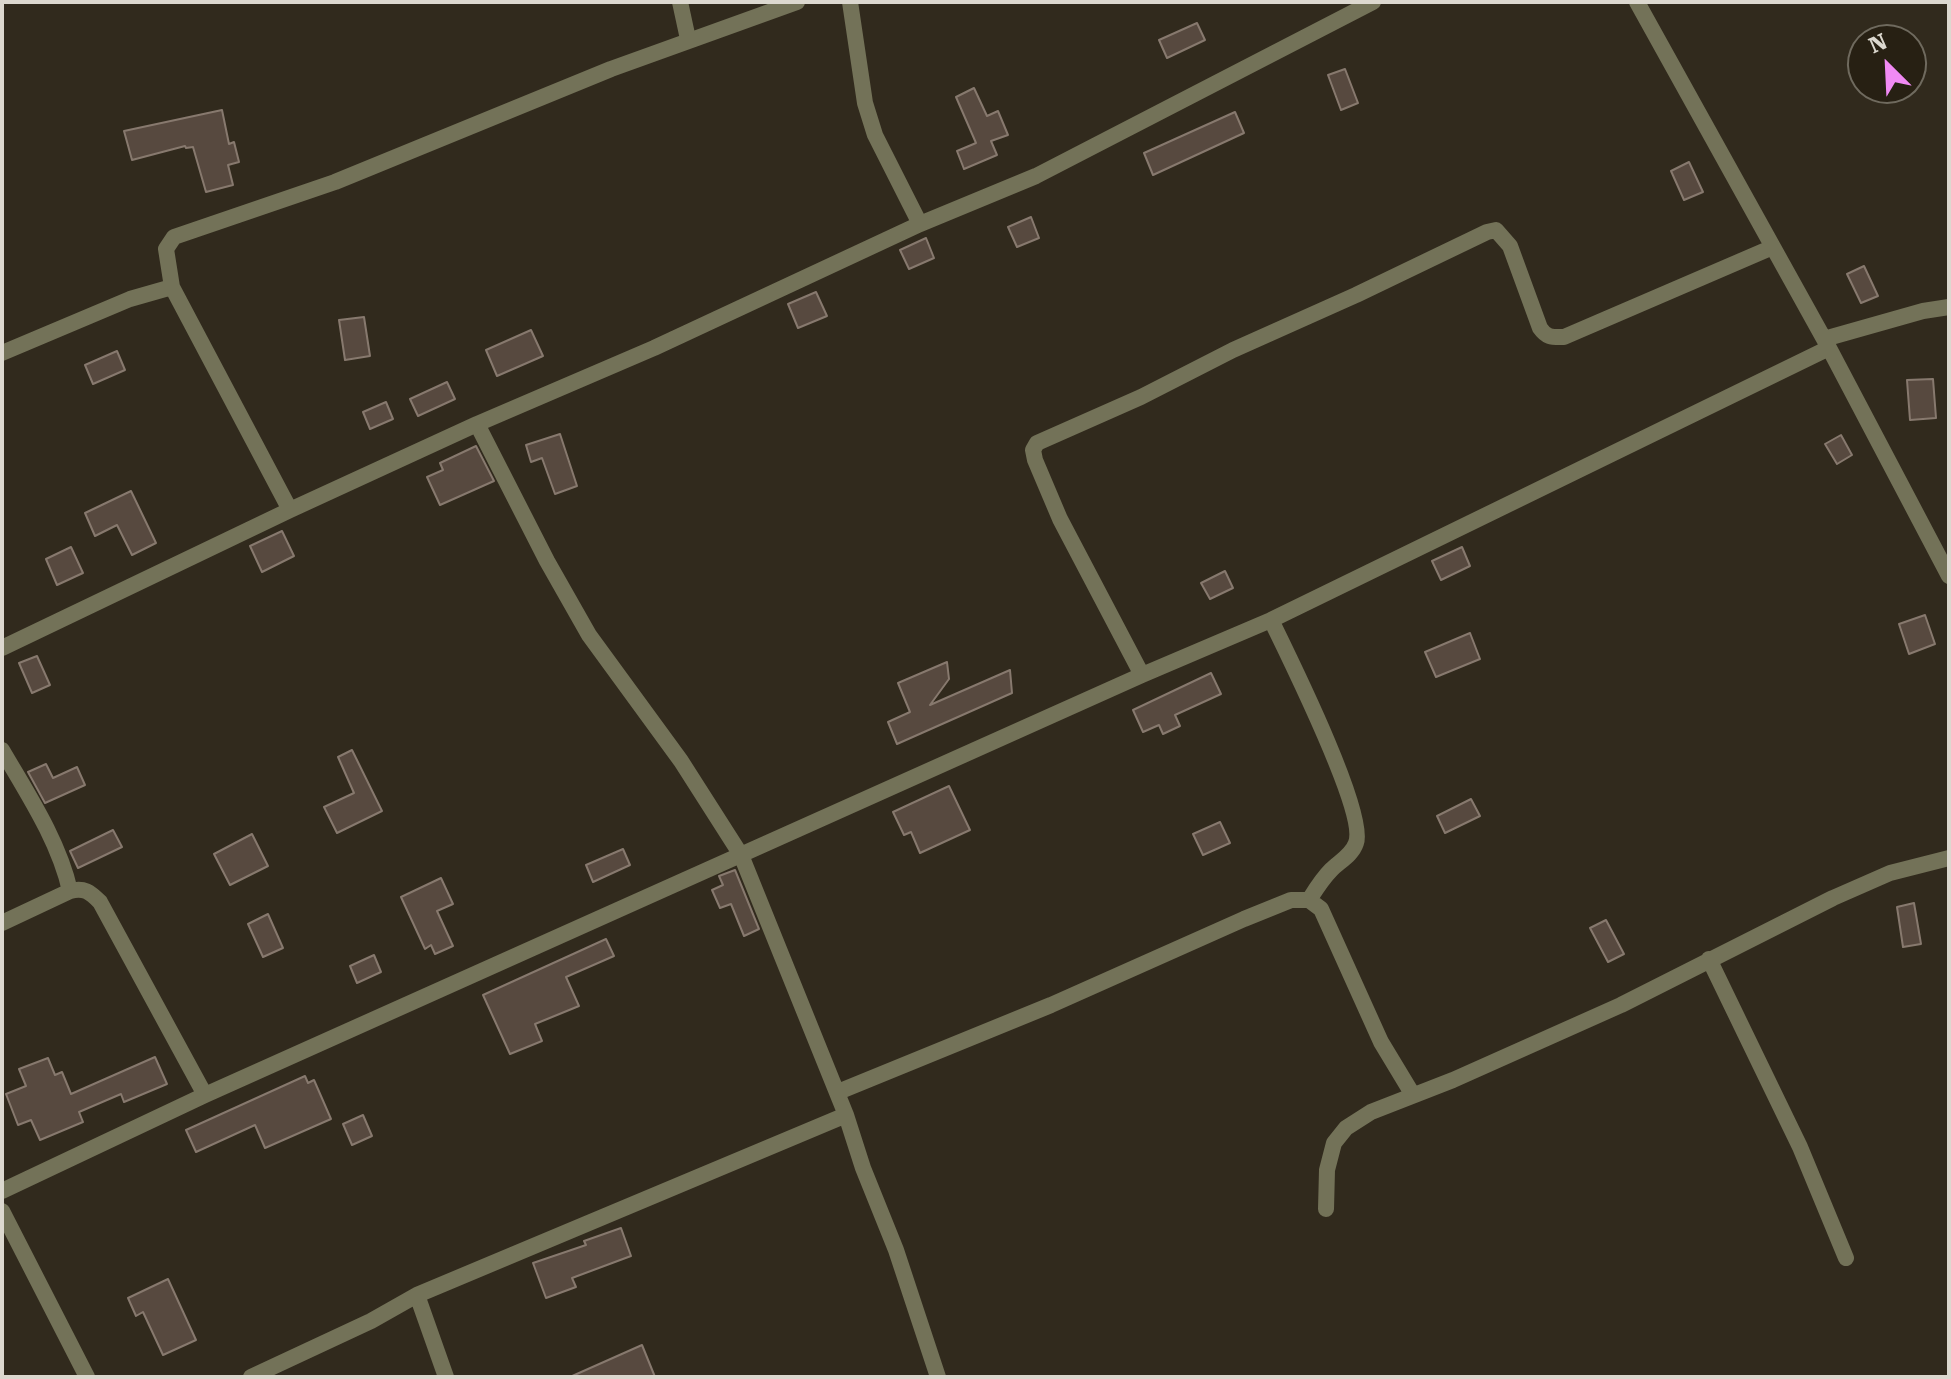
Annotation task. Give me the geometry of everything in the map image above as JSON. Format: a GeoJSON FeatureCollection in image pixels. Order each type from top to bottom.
{"type":"FeatureCollection","features":[{"type":"Feature","properties":{"kind":"street"},"geometry":{"type":"LineString","coordinates":[[680,2],[688,39]]}},
{"type":"Feature","properties":{"kind":"street"},"geometry":{"type":"LineString","coordinates":[[290,510],[172,287],[166,249],[174,237],[335,182],[688,39],[797,2]]}},
{"type":"Feature","properties":{"kind":"street"},"geometry":{"type":"LineString","coordinates":[[850,2],[865,103],[875,135],[920,224]]}},
{"type":"Feature","properties":{"kind":"street"},"geometry":{"type":"LineString","coordinates":[[2,648],[477,424],[654,348],[920,224],[1036,176],[1373,2]]}},
{"type":"Feature","properties":{"kind":"street"},"geometry":{"type":"LineString","coordinates":[[1637,2],[1826,343],[1949,576]]}},
{"type":"Feature","properties":{"kind":"street"},"geometry":{"type":"LineString","coordinates":[[1142,675],[1060,519],[1035,460],[1033,450],[1037,443],[1141,397],[1233,350],[1487,232],[1496,230],[1510,246],[1540,328],[1550,338],[1564,337],[1773,247]]}},
{"type":"Feature","properties":{"kind":"street"},"geometry":{"type":"LineString","coordinates":[[2,353],[130,299],[172,287]]}},
{"type":"Feature","properties":{"kind":"street"},"geometry":{"type":"LineString","coordinates":[[2,1191],[205,1095],[1271,620],[1826,343],[1923,311],[1949,307]]}},
{"type":"Feature","properties":{"kind":"street"},"geometry":{"type":"LineString","coordinates":[[477,424],[589,635],[681,761],[741,855],[838,1092],[863,1168],[896,1250],[938,1377]]}},
{"type":"Feature","properties":{"kind":"street"},"geometry":{"type":"LineString","coordinates":[[1271,620],[1340,771],[1356,822],[1358,839],[1352,852],[1330,871],[1309,900]]}},
{"type":"Feature","properties":{"kind":"street"},"geometry":{"type":"LineString","coordinates":[[2,750],[51,841],[70,891]]}},
{"type":"Feature","properties":{"kind":"street"},"geometry":{"type":"LineString","coordinates":[[1326,1209],[1327,1170],[1334,1143],[1346,1128],[1371,1112],[1621,1005],[1791,918],[1890,873],[1949,858]]}},
{"type":"Feature","properties":{"kind":"street"},"geometry":{"type":"LineString","coordinates":[[2,923],[70,891],[79,888],[90,892],[100,902],[205,1095]]}},
{"type":"Feature","properties":{"kind":"street"},"geometry":{"type":"LineString","coordinates":[[838,1092],[1051,1005],[1244,919],[1291,900],[1309,900],[1321,909],[1381,1042],[1413,1095]]}},
{"type":"Feature","properties":{"kind":"street"},"geometry":{"type":"LineString","coordinates":[[1709,959],[1800,1147],[1846,1258]]}},
{"type":"Feature","properties":{"kind":"street"},"geometry":{"type":"LineString","coordinates":[[251,1377],[371,1321],[417,1295],[846,1115]]}},
{"type":"Feature","properties":{"kind":"street"},"geometry":{"type":"LineString","coordinates":[[2,1211],[87,1377]]}},
{"type":"Feature","properties":{"kind":"street"},"geometry":{"type":"LineString","coordinates":[[417,1295],[446,1377]]}},
{"type":"Feature","properties":{"kind":"building"},"geometry":{"type":"Polygon","coordinates":[[[1197,23],[1205,40],[1167,58],[1159,40],[1197,23]]]}},
{"type":"Feature","properties":{"kind":"building"},"geometry":{"type":"Polygon","coordinates":[[[1345,69],[1358,103],[1341,110],[1328,75],[1345,69]]]}},
{"type":"Feature","properties":{"kind":"building"},"geometry":{"type":"Polygon","coordinates":[[[974,88],[987,116],[998,111],[1008,135],[991,141],[997,155],[964,169],[957,151],[976,143],[956,97],[974,88]]]}},
{"type":"Feature","properties":{"kind":"building"},"geometry":{"type":"Polygon","coordinates":[[[222,110],[229,144],[234,142],[239,162],[228,165],[233,185],[206,192],[193,147],[185,146],[132,160],[124,131],[222,110]]]}},
{"type":"Feature","properties":{"kind":"building"},"geometry":{"type":"Polygon","coordinates":[[[1235,112],[1244,133],[1153,175],[1144,153],[1235,112]]]}},
{"type":"Feature","properties":{"kind":"building"},"geometry":{"type":"Polygon","coordinates":[[[1689,162],[1703,192],[1684,200],[1671,171],[1689,162]]]}},
{"type":"Feature","properties":{"kind":"building"},"geometry":{"type":"Polygon","coordinates":[[[1031,217],[1039,238],[1017,247],[1008,227],[1031,217]]]}},
{"type":"Feature","properties":{"kind":"building"},"geometry":{"type":"Polygon","coordinates":[[[926,238],[934,258],[909,269],[900,250],[926,238]]]}},
{"type":"Feature","properties":{"kind":"building"},"geometry":{"type":"Polygon","coordinates":[[[1864,266],[1878,296],[1861,303],[1847,274],[1864,266]]]}},
{"type":"Feature","properties":{"kind":"building"},"geometry":{"type":"Polygon","coordinates":[[[816,292],[827,316],[798,328],[788,304],[816,292]]]}},
{"type":"Feature","properties":{"kind":"building"},"geometry":{"type":"Polygon","coordinates":[[[364,317],[370,356],[345,360],[339,320],[364,317]]]}},
{"type":"Feature","properties":{"kind":"building"},"geometry":{"type":"Polygon","coordinates":[[[531,330],[543,356],[497,376],[486,350],[531,330]]]}},
{"type":"Feature","properties":{"kind":"building"},"geometry":{"type":"Polygon","coordinates":[[[117,351],[125,370],[93,384],[85,365],[117,351]]]}},
{"type":"Feature","properties":{"kind":"building"},"geometry":{"type":"Polygon","coordinates":[[[1933,379],[1936,418],[1910,420],[1907,380],[1933,379]]]}},
{"type":"Feature","properties":{"kind":"building"},"geometry":{"type":"Polygon","coordinates":[[[447,382],[455,399],[418,416],[410,399],[447,382]]]}},
{"type":"Feature","properties":{"kind":"building"},"geometry":{"type":"Polygon","coordinates":[[[386,402],[393,419],[370,429],[363,412],[386,402]]]}},
{"type":"Feature","properties":{"kind":"building"},"geometry":{"type":"Polygon","coordinates":[[[560,434],[577,486],[555,494],[542,458],[531,462],[526,445],[560,434]]]}},
{"type":"Feature","properties":{"kind":"building"},"geometry":{"type":"Polygon","coordinates":[[[1841,435],[1852,455],[1837,464],[1825,444],[1841,435]]]}},
{"type":"Feature","properties":{"kind":"building"},"geometry":{"type":"Polygon","coordinates":[[[476,446],[494,481],[440,505],[427,477],[443,470],[440,463],[476,446]]]}},
{"type":"Feature","properties":{"kind":"building"},"geometry":{"type":"Polygon","coordinates":[[[131,491],[156,543],[132,555],[117,525],[95,536],[85,513],[131,491]]]}},
{"type":"Feature","properties":{"kind":"building"},"geometry":{"type":"Polygon","coordinates":[[[282,531],[294,556],[262,572],[250,546],[282,531]]]}},
{"type":"Feature","properties":{"kind":"building"},"geometry":{"type":"Polygon","coordinates":[[[71,547],[83,573],[57,585],[46,559],[71,547]]]}},
{"type":"Feature","properties":{"kind":"building"},"geometry":{"type":"Polygon","coordinates":[[[1462,547],[1470,566],[1441,580],[1432,561],[1462,547]]]}},
{"type":"Feature","properties":{"kind":"building"},"geometry":{"type":"Polygon","coordinates":[[[1225,571],[1233,588],[1210,599],[1201,583],[1225,571]]]}},
{"type":"Feature","properties":{"kind":"building"},"geometry":{"type":"Polygon","coordinates":[[[1925,615],[1935,644],[1909,654],[1899,624],[1925,615]]]}},
{"type":"Feature","properties":{"kind":"building"},"geometry":{"type":"Polygon","coordinates":[[[1470,633],[1480,659],[1436,677],[1425,652],[1470,633]]]}},
{"type":"Feature","properties":{"kind":"building"},"geometry":{"type":"Polygon","coordinates":[[[37,656],[50,685],[32,693],[19,663],[37,656]]]}},
{"type":"Feature","properties":{"kind":"building"},"geometry":{"type":"Polygon","coordinates":[[[947,662],[949,679],[930,705],[1010,670],[1012,693],[897,744],[888,722],[910,712],[898,683],[947,662]]]}},
{"type":"Feature","properties":{"kind":"building"},"geometry":{"type":"Polygon","coordinates":[[[1211,673],[1221,694],[1175,715],[1180,726],[1163,734],[1159,725],[1143,732],[1133,710],[1211,673]]]}},
{"type":"Feature","properties":{"kind":"building"},"geometry":{"type":"Polygon","coordinates":[[[352,750],[382,811],[337,833],[324,807],[354,793],[338,757],[352,750]]]}},
{"type":"Feature","properties":{"kind":"building"},"geometry":{"type":"Polygon","coordinates":[[[46,764],[53,778],[77,767],[85,785],[45,803],[28,772],[46,764]]]}},
{"type":"Feature","properties":{"kind":"building"},"geometry":{"type":"Polygon","coordinates":[[[949,786],[970,830],[920,853],[911,832],[904,835],[893,812],[949,786]]]}},
{"type":"Feature","properties":{"kind":"building"},"geometry":{"type":"Polygon","coordinates":[[[1471,799],[1480,816],[1445,833],[1437,816],[1471,799]]]}},
{"type":"Feature","properties":{"kind":"building"},"geometry":{"type":"Polygon","coordinates":[[[1220,822],[1230,843],[1203,855],[1193,834],[1220,822]]]}},
{"type":"Feature","properties":{"kind":"building"},"geometry":{"type":"Polygon","coordinates":[[[113,830],[122,847],[78,868],[70,851],[113,830]]]}},
{"type":"Feature","properties":{"kind":"building"},"geometry":{"type":"Polygon","coordinates":[[[252,834],[268,866],[230,885],[214,854],[252,834]]]}},
{"type":"Feature","properties":{"kind":"building"},"geometry":{"type":"Polygon","coordinates":[[[623,849],[630,865],[593,882],[586,865],[623,849]]]}},
{"type":"Feature","properties":{"kind":"building"},"geometry":{"type":"Polygon","coordinates":[[[735,870],[759,929],[744,936],[731,904],[720,908],[712,890],[723,885],[719,876],[735,870]]]}},
{"type":"Feature","properties":{"kind":"building"},"geometry":{"type":"Polygon","coordinates":[[[441,878],[453,904],[437,911],[453,946],[435,954],[431,945],[425,949],[401,897],[441,878]]]}},
{"type":"Feature","properties":{"kind":"building"},"geometry":{"type":"Polygon","coordinates":[[[1914,903],[1921,944],[1903,947],[1897,907],[1914,903]]]}},
{"type":"Feature","properties":{"kind":"building"},"geometry":{"type":"Polygon","coordinates":[[[268,914],[283,948],[263,957],[248,924],[268,914]]]}},
{"type":"Feature","properties":{"kind":"building"},"geometry":{"type":"Polygon","coordinates":[[[1606,920],[1624,954],[1608,962],[1590,928],[1606,920]]]}},
{"type":"Feature","properties":{"kind":"building"},"geometry":{"type":"Polygon","coordinates":[[[606,939],[614,956],[566,977],[579,1006],[535,1024],[542,1041],[510,1054],[483,995],[606,939]]]}},
{"type":"Feature","properties":{"kind":"building"},"geometry":{"type":"Polygon","coordinates":[[[374,955],[381,972],[357,983],[350,966],[374,955]]]}},
{"type":"Feature","properties":{"kind":"building"},"geometry":{"type":"Polygon","coordinates":[[[155,1057],[167,1084],[124,1102],[121,1094],[79,1112],[83,1122],[40,1140],[31,1120],[18,1125],[6,1094],[26,1086],[19,1069],[48,1058],[55,1075],[62,1072],[71,1094],[155,1057]]]}},
{"type":"Feature","properties":{"kind":"building"},"geometry":{"type":"Polygon","coordinates":[[[305,1076],[308,1083],[314,1080],[331,1119],[265,1148],[255,1125],[196,1152],[186,1130],[305,1076]]]}},
{"type":"Feature","properties":{"kind":"building"},"geometry":{"type":"Polygon","coordinates":[[[363,1115],[372,1136],[352,1145],[343,1124],[363,1115]]]}},
{"type":"Feature","properties":{"kind":"building"},"geometry":{"type":"Polygon","coordinates":[[[621,1228],[631,1256],[572,1278],[576,1287],[546,1298],[533,1263],[586,1245],[584,1241],[621,1228]]]}},
{"type":"Feature","properties":{"kind":"building"},"geometry":{"type":"Polygon","coordinates":[[[168,1279],[196,1340],[163,1355],[143,1312],[136,1316],[128,1298],[168,1279]]]}},
{"type":"Feature","properties":{"kind":"building"},"geometry":{"type":"Polygon","coordinates":[[[642,1345],[655,1377],[570,1377],[642,1345]]]}}]}
